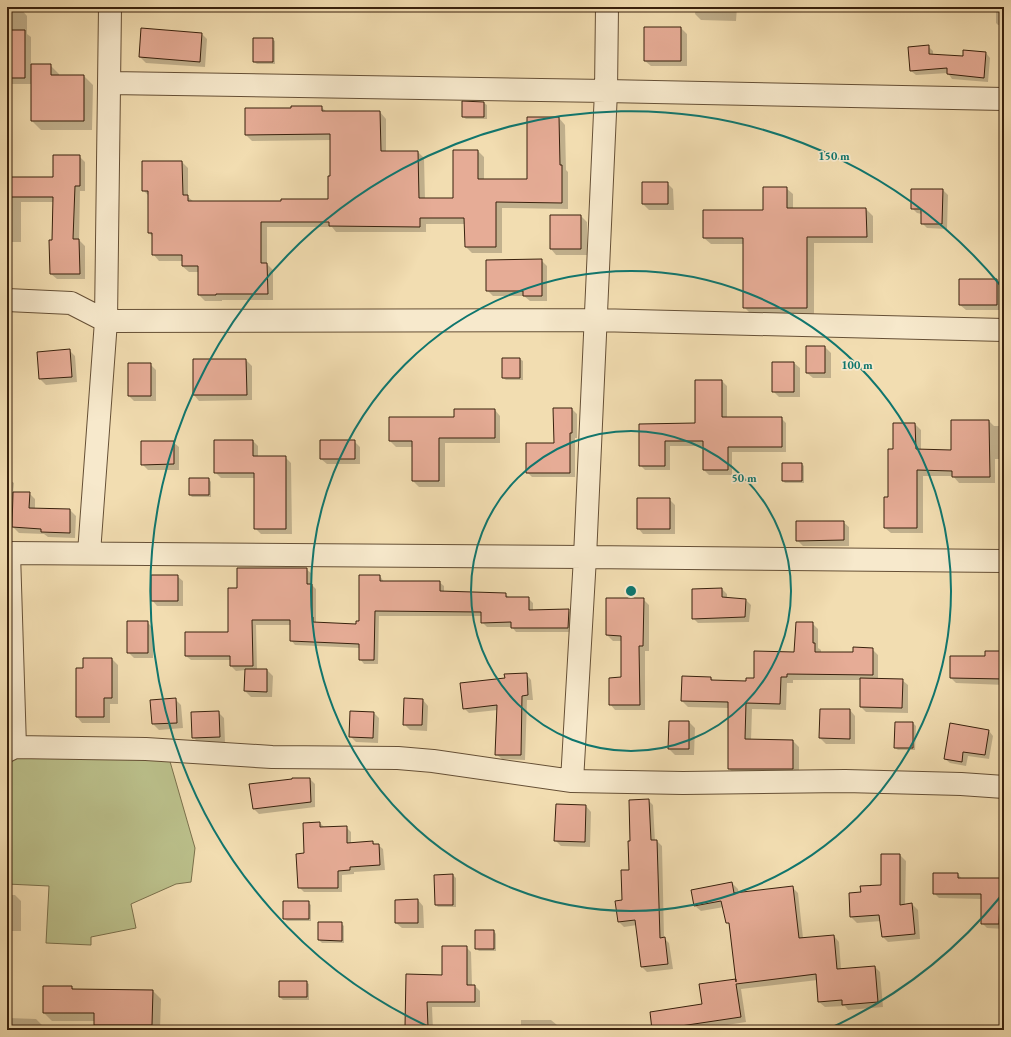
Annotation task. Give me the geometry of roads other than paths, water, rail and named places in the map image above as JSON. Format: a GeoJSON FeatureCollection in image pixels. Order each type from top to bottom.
{"type":"FeatureCollection","features":[{"type":"Feature","properties":{"kind":"street"},"geometry":{"type":"LineString","coordinates":[[89,553],[106,321],[110,7]]}},
{"type":"Feature","properties":{"kind":"street"},"geometry":{"type":"LineString","coordinates":[[572,781],[585,557],[606,91],[607,7]]}},
{"type":"Feature","properties":{"kind":"street"},"geometry":{"type":"LineString","coordinates":[[110,83],[606,91],[1004,100]]}},
{"type":"Feature","properties":{"kind":"street"},"geometry":{"type":"LineString","coordinates":[[7,300],[71,303],[106,321],[595,320],[1004,330]]}},
{"type":"Feature","properties":{"kind":"street"},"geometry":{"type":"LineString","coordinates":[[1004,562],[585,557],[8,553],[11,749],[146,749],[272,756],[398,758],[572,781],[683,783],[845,781],[961,784],[1004,787]]}}]}
